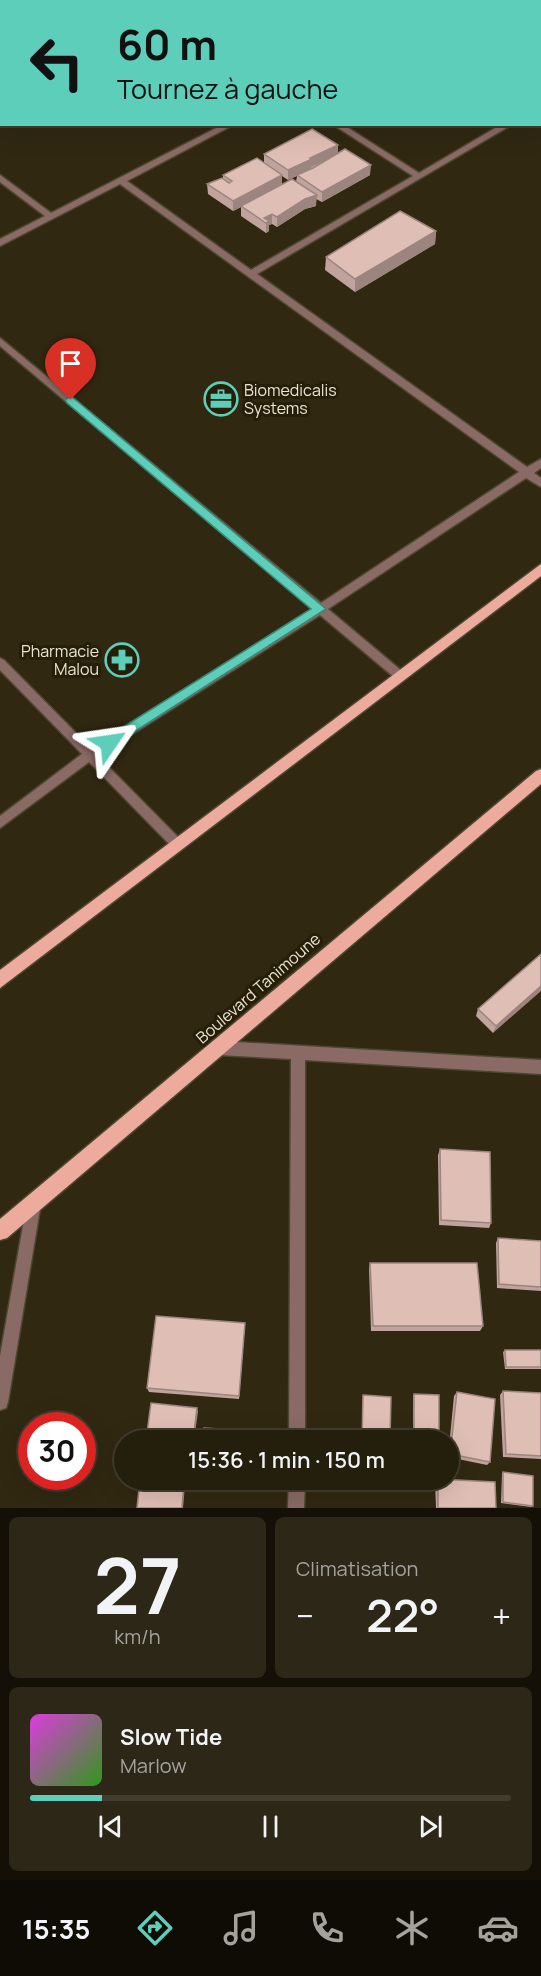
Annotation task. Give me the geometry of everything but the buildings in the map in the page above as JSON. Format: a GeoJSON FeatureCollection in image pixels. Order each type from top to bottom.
{"type":"FeatureCollection","features":[{"type":"Feature","properties":{"kind":"main road"},"geometry":{"type":"LineString","coordinates":[[0,980],[541,568]]}},
{"type":"Feature","properties":{"kind":"main road","name":"Boulevard Tanimoune"},"geometry":{"type":"LineString","coordinates":[[0,1231],[541,775]]}},
{"type":"Feature","properties":{"kind":"street"},"geometry":{"type":"LineString","coordinates":[[0,243],[227,126]]}},
{"type":"Feature","properties":{"kind":"street"},"geometry":{"type":"LineString","coordinates":[[339,126],[418,176]]}},
{"type":"Feature","properties":{"kind":"street"},"geometry":{"type":"LineString","coordinates":[[250,274],[506,126]]}},
{"type":"Feature","properties":{"kind":"street"},"geometry":{"type":"LineString","coordinates":[[0,178],[51,217]]}},
{"type":"Feature","properties":{"kind":"street"},"geometry":{"type":"LineString","coordinates":[[121,181],[541,483]]}},
{"type":"Feature","properties":{"kind":"street"},"geometry":{"type":"LineString","coordinates":[[0,340],[399,675]]}},
{"type":"Feature","properties":{"kind":"street"},"geometry":{"type":"LineString","coordinates":[[0,822],[90,755],[320,609],[541,463]]}},
{"type":"Feature","properties":{"kind":"street"},"geometry":{"type":"LineString","coordinates":[[0,663],[178,845]]}},
{"type":"Feature","properties":{"kind":"street"},"geometry":{"type":"LineString","coordinates":[[219,1048],[541,1067]]}},
{"type":"Feature","properties":{"kind":"street"},"geometry":{"type":"LineString","coordinates":[[297,1430],[298,1053]]}},
{"type":"Feature","properties":{"kind":"street"},"geometry":{"type":"LineString","coordinates":[[0,1402],[34,1203]]}},
{"type":"Feature","properties":{"kind":"street"},"geometry":{"type":"LineString","coordinates":[[296,1508],[297,1490]]}},
{"type":"Feature","properties":{"kind":"place","name":"Biomedicalis Systems"},"geometry":{"type":"Point","coordinates":[221,399]}},
{"type":"Feature","properties":{"kind":"place","name":"Pharmacie Malou"},"geometry":{"type":"Point","coordinates":[122,660]}},
{"type":"Feature","properties":{"kind":"route"},"geometry":{"type":"LineString","coordinates":[[71,400],[320,609],[109,743]]}}]}
